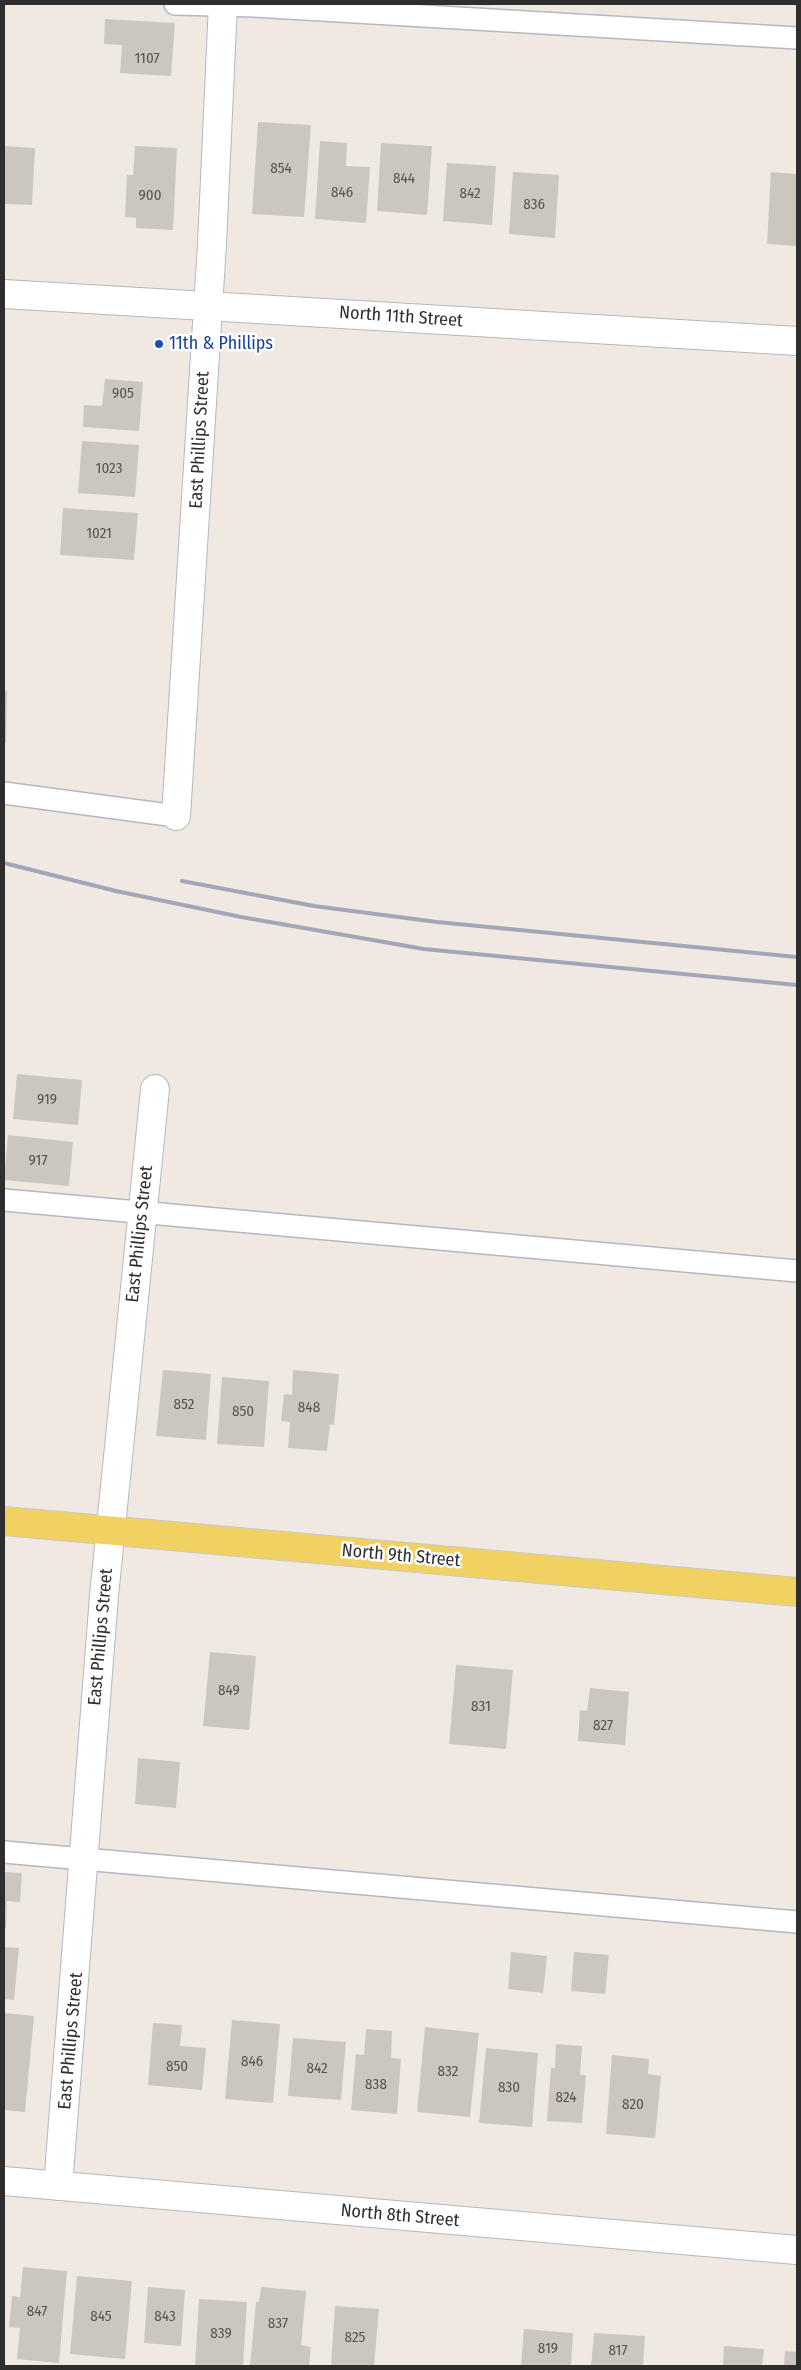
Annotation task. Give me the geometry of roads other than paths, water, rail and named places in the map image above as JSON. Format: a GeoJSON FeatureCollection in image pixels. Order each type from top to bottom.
{"type":"FeatureCollection","features":[{"type":"Feature","properties":{"kind":"main road","name":"North 9th Street"},"geometry":{"type":"LineString","coordinates":[[4,1521],[797,1592]]}},
{"type":"Feature","properties":{"kind":"street","name":"East Phillips Street"},"geometry":{"type":"LineString","coordinates":[[176,816],[208,305],[223,4]]}},
{"type":"Feature","properties":{"kind":"street","name":"North 11th Street"},"geometry":{"type":"LineString","coordinates":[[4,294],[797,341]]}},
{"type":"Feature","properties":{"kind":"street","name":"East Phillips Street"},"geometry":{"type":"LineString","coordinates":[[58,2186],[85,1859],[104,1596],[155,1089]]}},
{"type":"Feature","properties":{"kind":"street","name":"North 8th Street"},"geometry":{"type":"LineString","coordinates":[[4,2181],[797,2250]]}},
{"type":"Feature","properties":{"kind":"lane"},"geometry":{"type":"LineString","coordinates":[[175,4],[223,4],[797,38]]}},
{"type":"Feature","properties":{"kind":"lane"},"geometry":{"type":"LineString","coordinates":[[4,793],[176,816]]}},
{"type":"Feature","properties":{"kind":"lane"},"geometry":{"type":"LineString","coordinates":[[4,1200],[797,1271]]}},
{"type":"Feature","properties":{"kind":"lane"},"geometry":{"type":"LineString","coordinates":[[4,1852],[797,1922]]}},
{"type":"Feature","properties":{"kind":"railway"},"geometry":{"type":"LineString","coordinates":[[4,863],[116,891],[241,917],[424,949],[797,985]]}},
{"type":"Feature","properties":{"kind":"railway"},"geometry":{"type":"LineString","coordinates":[[182,881],[314,906],[437,922],[797,957]]}},
{"type":"Feature","properties":{"kind":"place","name":"11th & Phillips"},"geometry":{"type":"Point","coordinates":[159,344]}}]}
